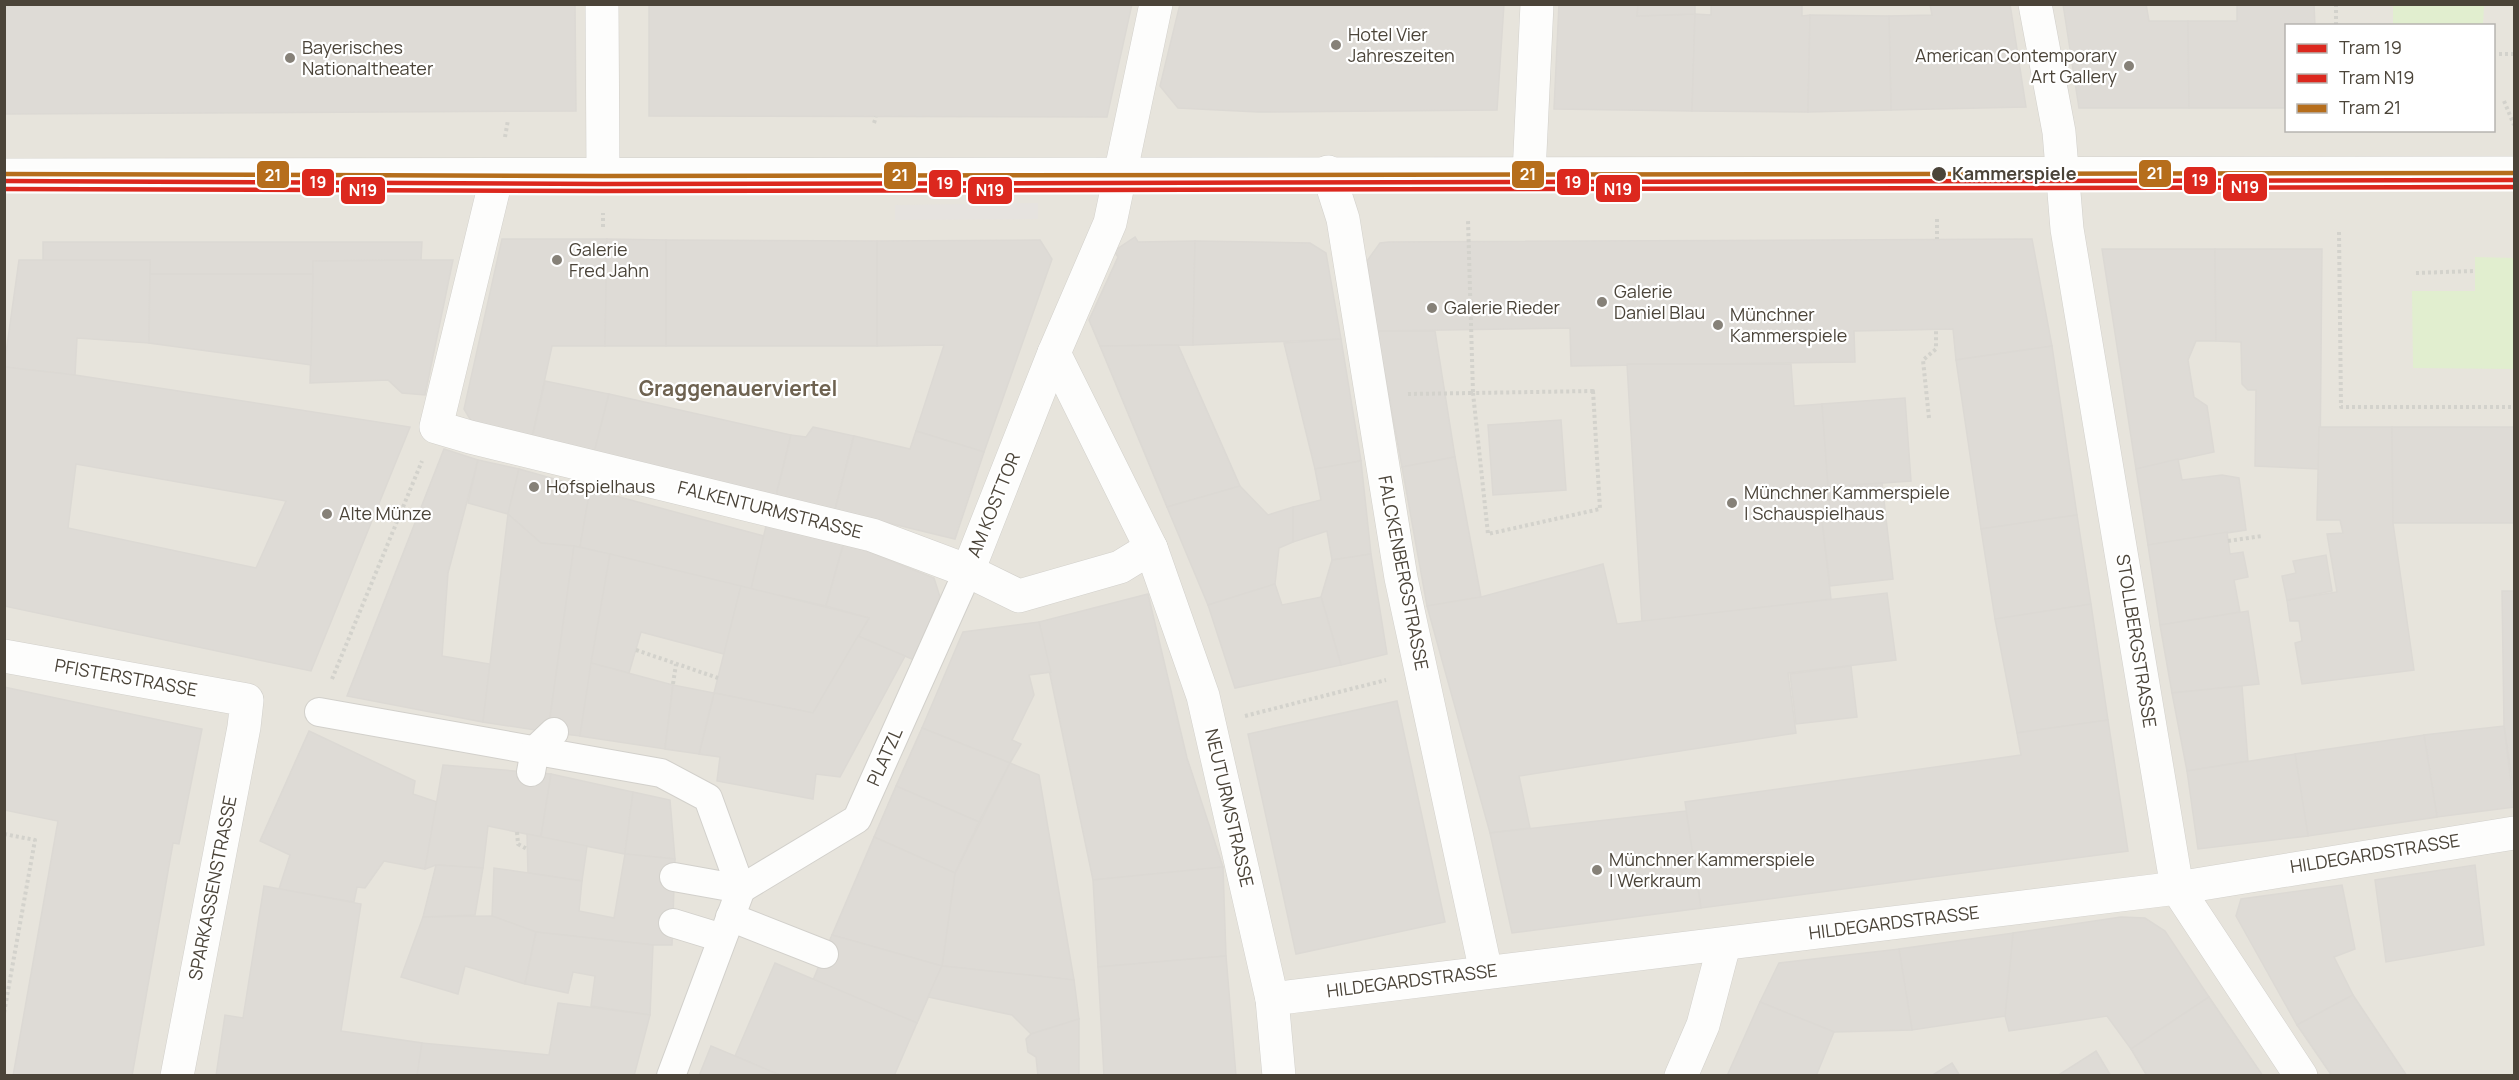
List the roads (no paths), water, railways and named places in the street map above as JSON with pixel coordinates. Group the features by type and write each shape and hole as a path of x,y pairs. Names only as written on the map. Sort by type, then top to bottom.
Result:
{"street":[{"path":"602,4 603,173"},
{"name":"AM KOSTTOR","path":"1151,548 1120,567 1019,596 968,571 1054,353 1110,223 1156,4"},
{"path":"1529,174 1537,4"},
{"name":"STOLLBERGSTRASSE","path":"2036,4 2064,173 2067,229 2177,888 2301,1076"},
{"path":"4,175 1328,172 1529,174 2514,173"},
{"name":"FALCKENBERGSTRASSE","path":"1328,172 1343,219 1401,578 1486,972"},
{"name":"FALKENTURMSTRASSE","path":"497,175 436,427 872,535 968,571"},
{"path":"1054,353 1151,548"},
{"name":"NEUTURMSTRASSE","path":"1151,548 1203,696 1272,999 1279,1076"},
{"name":"PLATZL","path":"741,889 857,819 968,571"},
{"name":"PFISTERSTRASSE","path":"4,656 245,714"},
{"path":"319,712 540,752 663,761 708,798 741,889 671,1076"},
{"name":"SPARKASSENSTRASSE","path":"177,1076 245,714"},
{"name":"HILDEGARDSTRASSE","path":"1272,999 2177,888 2514,832"},
{"path":"674,877 741,889"},
{"path":"673,923 726,928 824,954"},
{"path":"1681,1076 1703,1025 1724,945"}],"tram line":[{"name":"21","path":"4,174 603,176 2514,173"},
{"name":"19","path":"4,181 603,184 2514,180"},
{"name":"N19","path":"4,189 603,191 2514,187"}],"place":[{"name":"Hotel Vier Jahreszeiten","path":"1336,45"},
{"name":"Bayerisches Nationaltheater","path":"290,58"},
{"name":"American Contemporary Art Gallery","path":"2129,66"},
{"name":"Kammerspiele","path":"1939,174"},
{"name":"Galerie Fred Jahn","path":"557,260"},
{"name":"Galerie Daniel Blau","path":"1602,302"},
{"name":"Galerie Rieder","path":"1432,308"},
{"name":"Münchner Kammerspiele","path":"1718,325"},
{"name":"Hofspielhaus","path":"534,487"},
{"name":"Münchner Kammerspiele | Schauspielhaus","path":"1732,503"},
{"name":"Alte Münze","path":"327,514"},
{"name":"Münchner Kammerspiele | Werkraum","path":"1597,870"}],"district":[{"name":"Graggenauerviertel","path":"738,389"}]}
